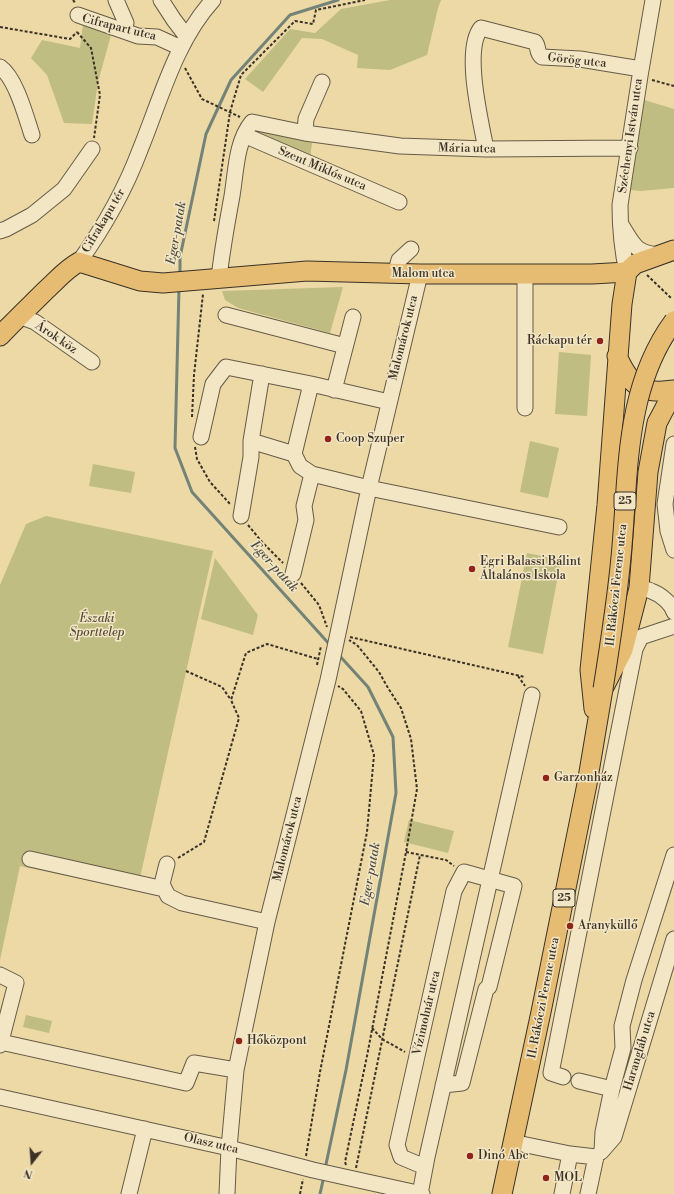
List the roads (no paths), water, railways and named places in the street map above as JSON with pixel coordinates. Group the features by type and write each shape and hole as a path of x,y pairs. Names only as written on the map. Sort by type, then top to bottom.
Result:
{"main road":[{"path":"667,253 631,268 622,304 617,356 625,374 635,385 651,391 674,390"},
{"name":"Cifrakapu tér","path":"79,262 140,281 163,283 205,280"},
{"path":"0,336 70,266 79,262"},
{"name":"Malom utca","path":"205,280 307,271 395,274 592,274 631,268"},
{"path":"592,274 611,288 622,304"},
{"name":"II. Rákóczi Ferenc utca","path":"502,1194 541,1012 587,784 612,632 621,556 628,452 638,399 650,363 674,321"},
{"name":"II. Rákóczi Ferenc utca","path":"596,730 590,670 607,505 617,356"},
{"path":"651,391 657,408 657,423"},
{"name":"II. Rákóczi Ferenc utca","path":"603,689 623,650 639,588 648,472 657,423 666,406 674,397"}],"street":[{"path":"116,0 126,23 124,30"},
{"path":"161,0 182,47"},
{"name":"Széchenyi István utca","path":"631,268 623,255 620,205 630,148 640,73 653,0"},
{"name":"Cifrakapu tér","path":"79,262 95,239 124,188 182,47 208,3"},
{"name":"Cifrapart utca","path":"78,15 138,36 157,37 182,47"},
{"name":"Görög utca","path":"486,149 476,89 474,57 476,34 481,28 535,42 537,44 538,54 542,57 580,59 640,73"},
{"path":"0,67 9,76 32,135"},
{"path":"305,133 306,119 322,82"},
{"name":"Mária utca","path":"244,135 252,122 305,133 400,146 486,149 630,148"},
{"path":"205,280 222,256 244,135"},
{"name":"Szent Miklós utca","path":"244,135 399,202"},
{"path":"0,231 32,215 64,189 92,150"},
{"path":"620,224 639,250 647,254 667,253"},
{"path":"395,274 399,260 410,249"},
{"name":"Malomárok utca","path":"227,1194 229,1148 236,1070 267,922 328,678 335,632 420,274"},
{"path":"525,274 525,408"},
{"path":"226,315 344,346"},
{"name":"Árok köz","path":"19,316 35,322 92,362"},
{"path":"334,390 344,346 353,317"},
{"path":"198,441 213,384 226,367 311,384 389,402"},
{"path":"241,516 251,457 251,441 262,374"},
{"path":"311,384 294,454 300,466 312,474 369,488 559,527"},
{"path":"251,441 294,454"},
{"path":"674,444 665,504 668,531 674,550"},
{"path":"293,574 306,520 304,506 312,474"},
{"path":"639,588 651,590 665,600 674,612"},
{"path":"563,1077 551,1073 582,910 635,649 641,637 674,626"},
{"path":"421,1194 425,1168 443,1085 532,695"},
{"path":"588,1194 623,1048 622,1026 634,980 674,855"},
{"path":"30,859 164,889"},
{"path":"167,864 162,884 168,896 182,903 267,922"},
{"name":"Vízimolnár utca","path":"425,1168 401,1157 398,1145 454,891 464,872 490,879"},
{"path":"443,1085 462,1083 486,990 489,987 514,886 490,879"},
{"name":"Harangláb utca","path":"597,1158 614,1137 674,939"},
{"path":"0,975 16,983 0,1044 186,1083 194,1062 236,1070"},
{"path":"579,1081 612,1089"},
{"name":"Olasz utca","path":"0,1096 229,1148 309,1169 421,1194"},
{"path":"129,1194 145,1129"},
{"path":"512,1142 597,1158"},
{"path":"562,1194 570,1154"}],"waterway":[{"name":"Eger-patak","path":"180,276 180,257 206,134 231,80 290,15 338,0"},
{"name":"Eger-patak","path":"179,288 175,448 192,492 331,646"},
{"name":"Eger-patak","path":"325,1169 346,1070 396,793 393,737 368,687 338,654"},
{"name":"Eger-patak","path":"320,1194 324,1176"}],"place":[{"name":"Ráckapu tér","path":"600,341"},
{"name":"Coop Szuper","path":"328,439"},
{"name":"Egri Balassi Bálint Általános Iskola","path":"472,569"},
{"name":"Garzonház","path":"546,778"},
{"name":"Aranyküllő","path":"570,926"},
{"name":"Hőközpont","path":"239,1041"},
{"name":"Dinó Abc","path":"470,1156"},
{"name":"MOL","path":"546,1178"}],"park label":[{"name":"Északi Sporttelep","path":"97,626"}]}
